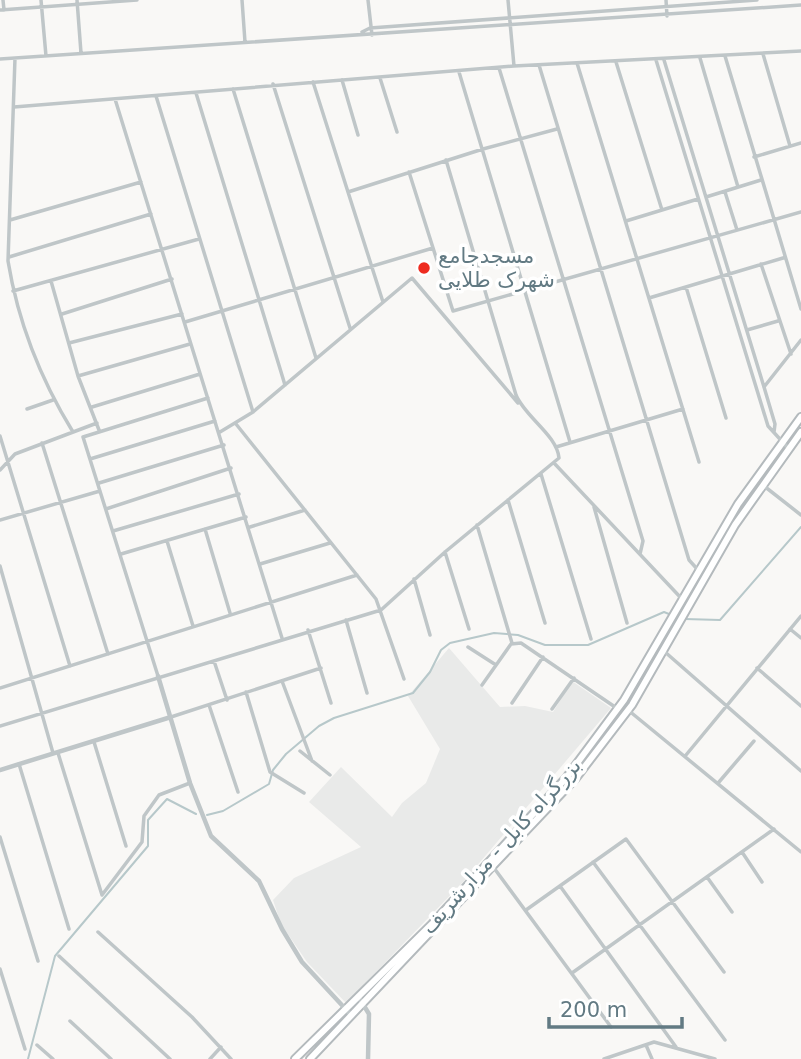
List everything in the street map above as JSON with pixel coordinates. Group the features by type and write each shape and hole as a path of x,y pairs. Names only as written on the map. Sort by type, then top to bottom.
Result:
{"highway":[{"path":"681,613 684,600 699,571 738,504 801,417"},
{"path":"681,613 746,509 801,432"},
{"path":"738,504 746,509"},
{"name":"بزرگراه کابل - مزارشریف","path":"470,889 494,868 543,809 618,709 669,626 681,613"},
{"name":"بزرگراه کابل - مزارشریف","path":"310,1059 365,1004 543,809 576,778 630,707 676,631 681,613"},
{"path":"654,652 663,654"},
{"path":"624,699 630,707"},
{"name":"بزرگراه کابل - مزارشریف","path":"295,1059 434,926"}],"street":[{"path":"3,0 2,10 77,2 137,0"},
{"path":"41,0 46,56"},
{"path":"242,0 245,43"},
{"path":"368,0 372,35"},
{"path":"508,0 514,66"},
{"path":"666,0 667,16"},
{"path":"360,33 370,28 757,0"},
{"path":"77,2 80,53"},
{"path":"0,59 801,5"},
{"path":"14,107 514,66 801,51"},
{"path":"763,54 790,146"},
{"path":"725,56 783,258 801,309"},
{"path":"15,58 8,257 13,291 53,400 73,432"},
{"path":"700,58 738,187"},
{"path":"656,60 768,426 789,449"},
{"path":"664,60 775,424 774,432"},
{"path":"616,62 662,210"},
{"path":"577,63 699,462"},
{"path":"539,65 689,560 699,571"},
{"path":"499,68 643,541 640,554"},
{"path":"459,72 527,290 570,442"},
{"path":"380,77 397,132"},
{"path":"342,80 358,135"},
{"path":"313,82 383,302"},
{"path":"273,84 350,328"},
{"path":"233,89 297,288 316,358"},
{"path":"196,93 285,385"},
{"path":"156,96 253,412"},
{"path":"115,99 250,527 282,638"},
{"path":"348,192 519,138 558,129"},
{"path":"754,157 801,143"},
{"path":"446,160 521,406"},
{"path":"409,172 453,311 801,212"},
{"path":"626,221 761,180"},
{"path":"10,220 141,182"},
{"path":"725,191 737,230"},
{"path":"8,257 151,214"},
{"path":"13,291 199,239"},
{"path":"185,322 432,248"},
{"path":"649,298 783,258"},
{"path":"761,264 791,354"},
{"path":"0,726 308,630 381,610 445,552 554,463 560,455 412,278 253,412 220,432"},
{"path":"62,314 172,279"},
{"path":"51,281 78,376 99,430"},
{"path":"685,287 726,418"},
{"path":"69,343 183,314"},
{"path":"747,330 779,320"},
{"path":"764,387 801,340"},
{"path":"78,376 191,344"},
{"path":"91,407 200,374"},
{"path":"759,396 766,394"},
{"path":"208,398 83,437 190,783 211,836 259,881 282,929 302,961 352,1017"},
{"path":"27,409 53,400"},
{"path":"556,447 646,418 683,410"},
{"path":"90,459 216,420"},
{"path":"0,470 15,454 97,424"},
{"path":"236,424 357,575 381,610 404,679"},
{"path":"0,436 70,666"},
{"path":"43,443 108,654"},
{"path":"99,483 224,445"},
{"path":"554,463 684,600"},
{"path":"106,509 231,468"},
{"path":"541,474 591,639"},
{"path":"762,485 801,515"},
{"path":"0,520 100,491"},
{"path":"113,531 239,494"},
{"path":"508,499 545,623"},
{"path":"593,506 627,623"},
{"path":"250,527 305,509"},
{"path":"121,554 246,517"},
{"path":"477,525 512,641 482,685"},
{"path":"205,529 230,613"},
{"path":"167,540 193,626"},
{"path":"260,564 330,543"},
{"path":"445,552 469,629"},
{"path":"0,566 41,712 102,895 142,842 144,816 159,795 190,783"},
{"path":"0,688 357,575"},
{"path":"414,579 430,635"},
{"path":"686,755 801,616"},
{"path":"346,620 367,693"},
{"path":"790,629 801,638"},
{"path":"308,630 331,703"},
{"path":"512,641 524,644 618,709"},
{"path":"468,647 496,665"},
{"path":"663,654 801,771"},
{"path":"512,703 543,657"},
{"path":"214,661 227,700"},
{"path":"0,770 321,668"},
{"path":"757,668 801,706"},
{"path":"552,709 574,678"},
{"path":"282,681 300,735 306,741 313,761"},
{"path":"246,692 271,773 304,793"},
{"path":"209,705 238,792"},
{"path":"630,707 801,852"},
{"path":"719,782 754,741"},
{"path":"94,742 126,846"},
{"path":"300,751 330,775"},
{"path":"19,764 69,929"},
{"path":"572,973 774,829"},
{"path":"0,837 38,961"},
{"path":"526,910 628,839 724,972"},
{"path":"741,852 762,882"},
{"path":"593,862 725,1040"},
{"path":"494,868 611,1027"},
{"path":"707,877 732,912"},
{"path":"560,886 676,1047"},
{"path":"98,932 231,1059"},
{"path":"59,956 170,1059"},
{"path":"0,969 25,1049"},
{"path":"358,996 369,1014 368,1059"},
{"path":"70,1021 111,1059"},
{"path":"604,1059 654,1042 715,1059"},
{"path":"37,1045 52,1059"},
{"path":"646,1045 652,1059"},
{"path":"210,1059 221,1047"}],"shaded area":[{"path":"449,648 500,707 525,706 553,712 572,681 611,708 464,881 346,1003 307,962 281,924 273,900 294,878 361,847 309,802 341,767 392,817 402,803 426,783 440,749 408,696"}],"waterway":[{"path":"685,619 720,620 801,527"},
{"path":"207,815 223,811 269,784 273,770 286,754 319,726 334,718 413,693 430,672 441,650 450,643 494,633 518,635 545,645 588,645 664,612 669,614"},
{"path":"28,1059 55,956 148,846 148,820 167,799 196,814"}],"place":[{"name":"مسجدجامع شهرک طلایی","path":"424,268"}]}
